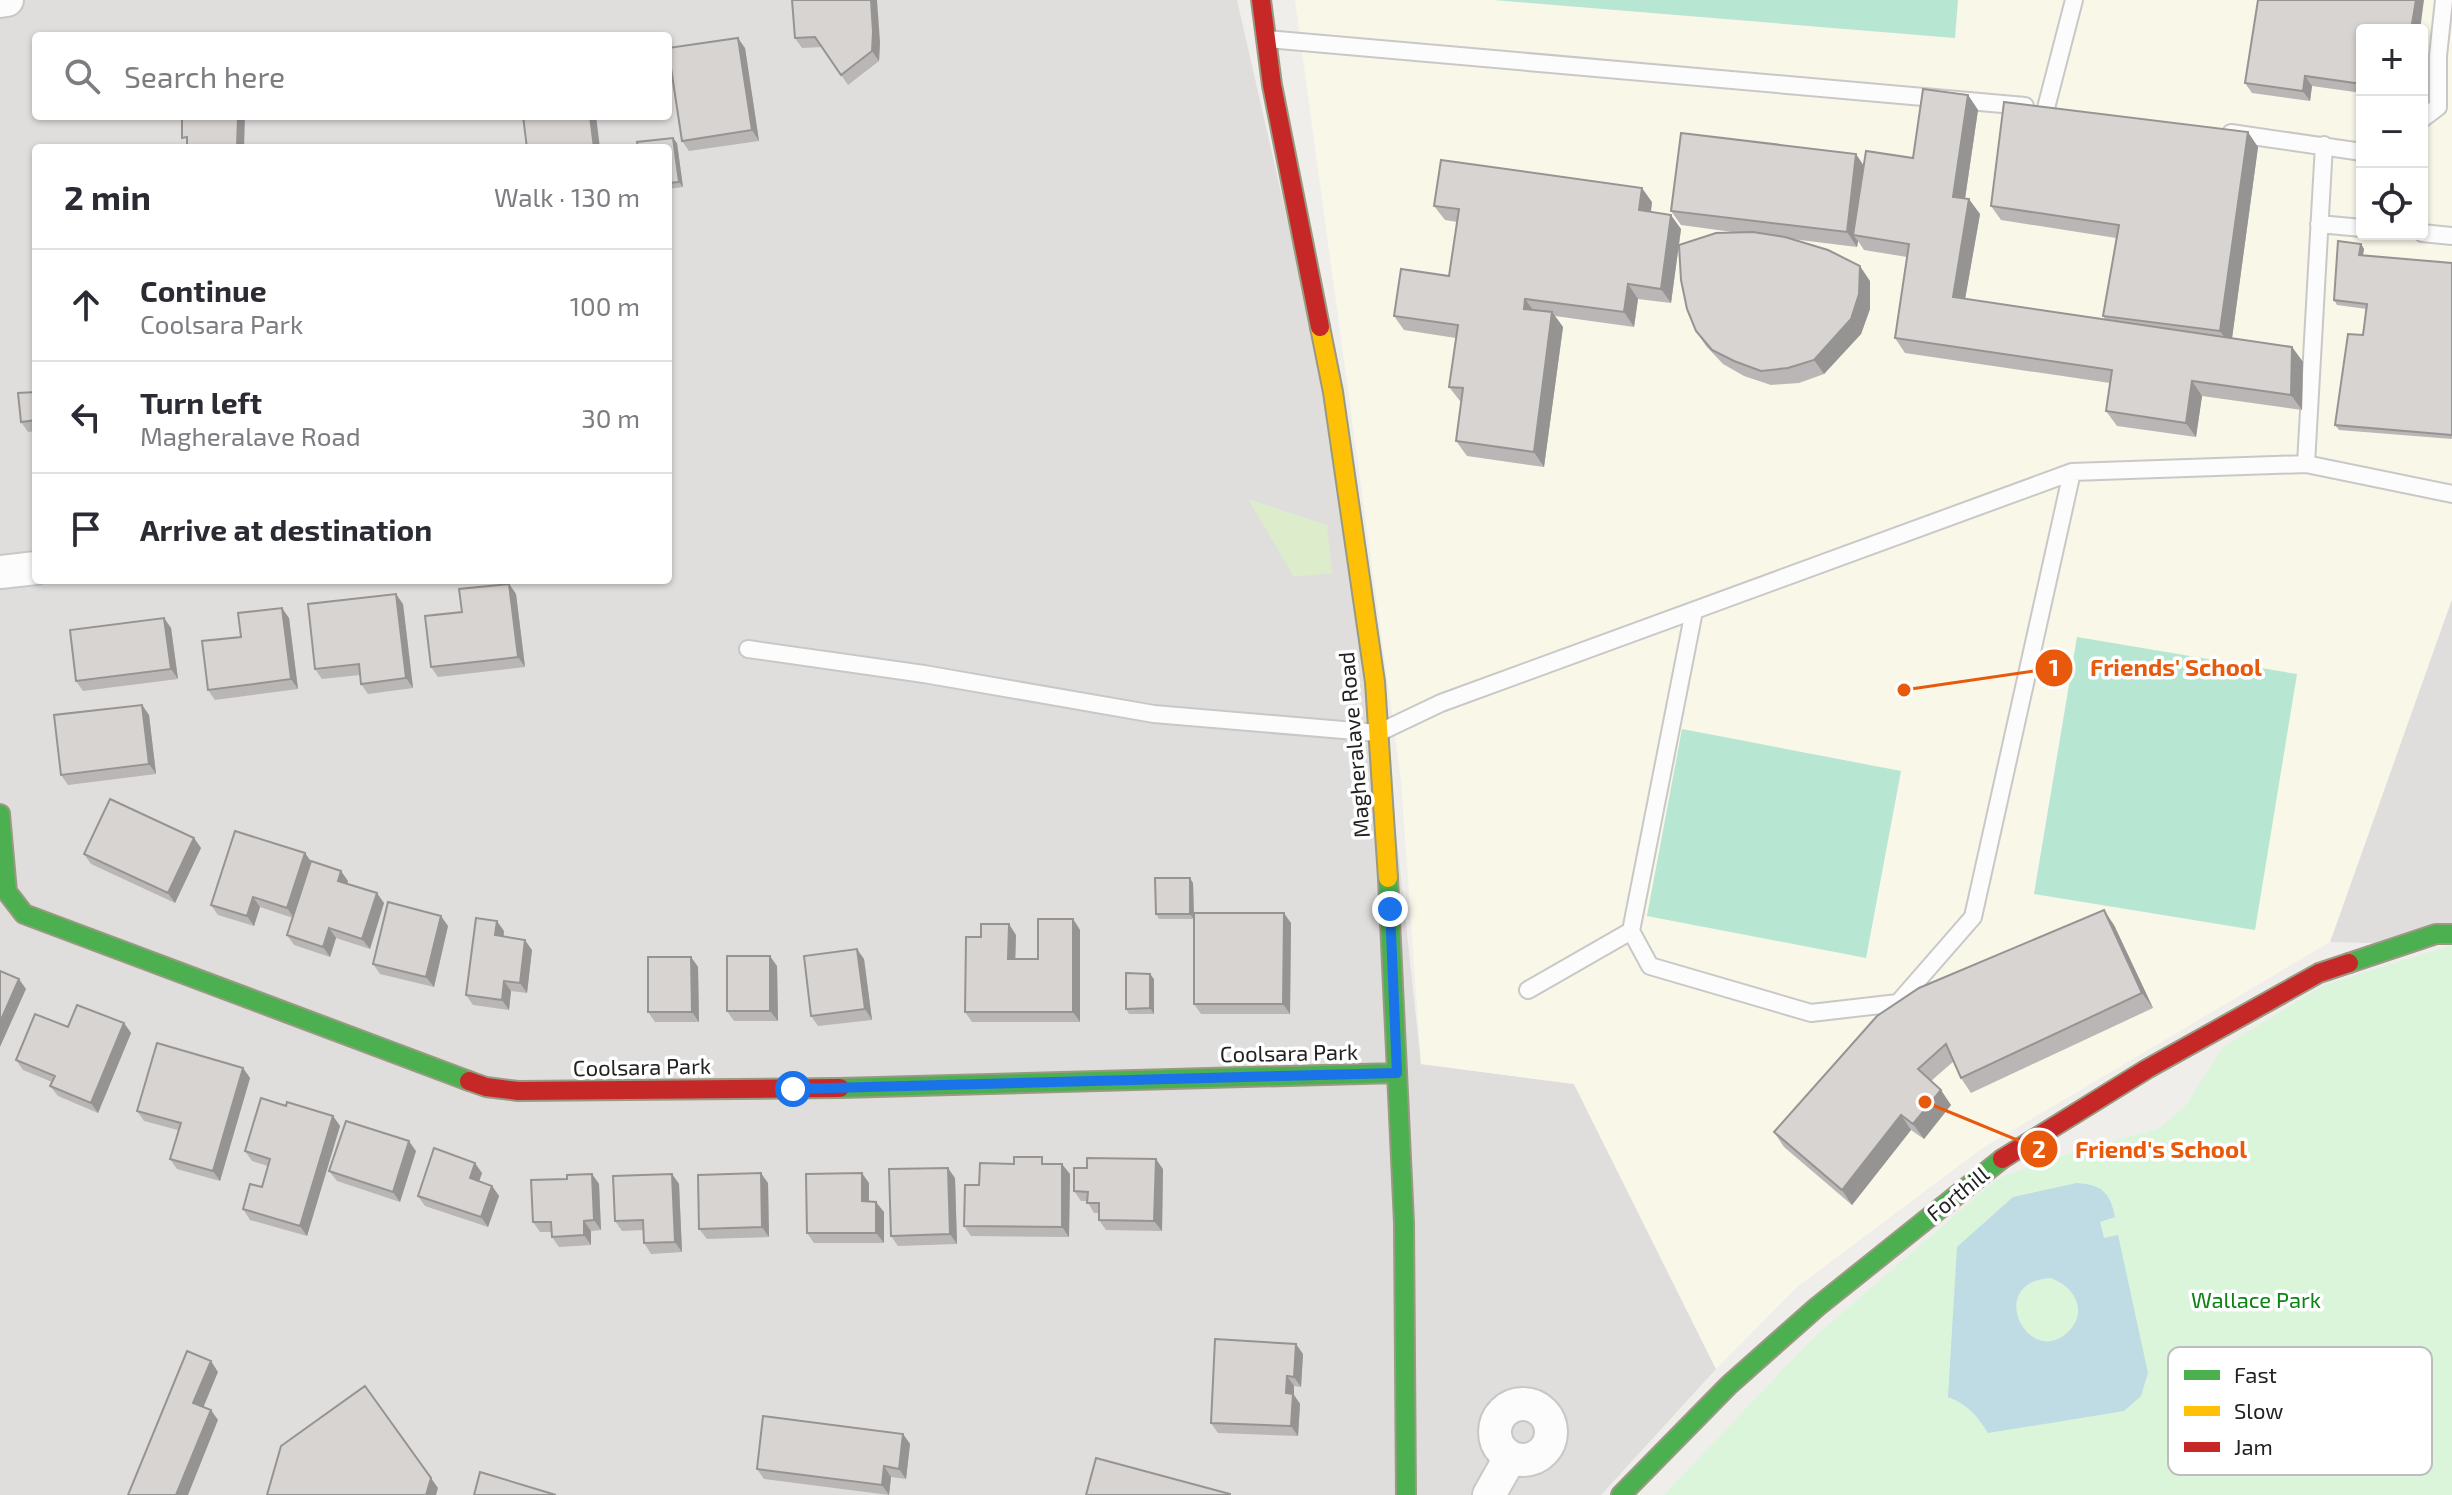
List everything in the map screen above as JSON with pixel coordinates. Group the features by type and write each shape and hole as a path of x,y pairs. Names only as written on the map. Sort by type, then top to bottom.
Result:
{"street":[{"path":"0,1 7,0"},
{"name":"Magheralave Road","path":"1261,0 1272,85 1333,392 1375,682 1390,909 1404,1223 1406,1495"},
{"path":"0,572 32,568"},
{"name":"Coolsara Park","path":"0,814 7,892 24,914 486,1087 518,1091 793,1089 1397,1073"},
{"name":"Forthill","path":"1621,1495 1740,1375 1817,1307 1994,1164 2147,1069 2319,973 2447,930"},
{"path":"1489,1495 1510,1458"}],"lane":[{"path":"1266,39 2053,109 2074,0"},
{"path":"2428,114 2438,107 2438,56 2444,0"},
{"path":"2215,131 2356,151"},
{"path":"2306,464 2324,145"},
{"path":"2319,224 2356,227"},
{"path":"2428,234 2452,236"},
{"path":"748,649 924,674 1154,714 1378,733 1441,703 2072,472 2306,464 2452,494"},
{"path":"1694,611 1631,931 1650,966 1811,1013 1898,1003 1973,917 2072,472"},
{"path":"1528,990 1631,931"}],"shaded area":[{"path":"0,0 1237,0 1339,446 1392,794 1421,1064 1574,1084 1716,1369 1601,1495 0,1495"},
{"path":"1295,0 2452,0 2452,599 2330,942 1981,1149 1797,1287 1716,1369 1574,1084 1421,1064 1401,781"},
{"path":"2452,599 2452,945 2330,942"}],"green space":[{"path":"1494,0 1958,0 1955,38"},
{"path":"1248,499 1327,525 1332,573 1294,577"},
{"path":"2077,637 2297,674 2255,930 2034,894"},
{"path":"1682,729 1901,771 1866,958 1647,916"},
{"name":"Wallace Park","path":"2452,945 2452,1495 1664,1495 1811,1340 1997,1179 2041,1162 2160,1128 2186,1105 2223,1047 2322,986"}],"water":[{"path":"2077,1183 2099,1188 2110,1201 2115,1217 2100,1222 2104,1238 2118,1235 2148,1373 2141,1396 2124,1411 1988,1433 1971,1411 1948,1397 1957,1247 2013,1197","holes":["2050,1278 2058,1281 2076,1299 2078,1315 2069,1331 2054,1340 2040,1340 2028,1333 2020,1321 2016,1308 2019,1294 2030,1283"]}],"building":[{"path":"792,0 871,0 872,51 841,75 815,37 795,38"},
{"path":"2258,0 2416,0 2412,24 2356,24 2356,83 2305,76 2303,91 2245,83"},
{"path":"738,38 752,130 682,141 672,75 672,47"},
{"path":"1923,89 1968,95 1953,197 1969,199 1953,297 2292,347 2291,395 2192,381 2186,423 2106,411 2112,370 1895,338 1909,244 1853,235 1866,151 1913,158"},
{"path":"2004,102 2248,132 2220,331 2103,316 2119,225 1991,206"},
{"path":"182,120 238,120 237,144 187,144 187,137 182,138"},
{"path":"524,120 590,120 594,144 526,144"},
{"path":"1681,133 1856,154 1847,232 1671,211"},
{"path":"673,138 679,182 672,183 672,144 637,142"},
{"path":"1441,160 1642,188 1639,210 1671,215 1661,289 1628,284 1624,312 1525,299 1524,309 1552,312 1534,452 1456,441 1463,388 1449,387 1458,325 1394,316 1401,269 1449,276 1459,209 1434,206"},
{"path":"1753,232 1785,237 1828,250 1860,266 1859,294 1851,319 1814,360 1788,368 1761,371 1712,350 1696,331 1687,309 1681,280 1679,245 1716,233"},
{"path":"2338,241 2361,244 2359,255 2452,263 2452,435 2335,425 2348,334 2363,335 2367,304 2334,300"},
{"path":"32,392 32,421 21,422 18,393"},
{"path":"509,584 518,657 431,667 425,616 462,612 459,589"},
{"path":"396,594 406,678 361,684 359,664 315,669 308,604"},
{"path":"282,608 291,679 208,690 202,641 241,637 238,613"},
{"path":"164,618 171,669 76,681 70,630"},
{"path":"142,705 149,764 61,775 54,715"},
{"path":"110,799 194,838 168,893 84,854"},
{"path":"235,831 305,853 287,908 253,897 247,916 211,905"},
{"path":"311,861 341,871 338,881 377,893 362,939 329,928 323,947 287,935"},
{"path":"1155,878 1190,878 1190,914 1156,914"},
{"path":"388,902 441,916 426,977 373,964"},
{"path":"2104,910 2142,993 1961,1078 1946,1044 1918,1069 1941,1090 1913,1124 1901,1115 1842,1190 1774,1132 1877,1016 1919,988"},
{"path":"1194,913 1284,913 1283,1004 1194,1004"},
{"path":"476,918 497,921 495,935 525,940 520,983 504,981 502,1000 466,995"},
{"path":"1038,919 1073,919 1073,1012 965,1012 966,937 981,937 981,924 1009,924 1008,959 1038,959"},
{"path":"857,949 865,1009 811,1016 804,956"},
{"path":"727,956 770,956 770,1011 727,1011"},
{"path":"648,957 691,957 692,1012 648,1012"},
{"path":"0,971 19,979 0,1022"},
{"path":"1126,973 1150,974 1150,1008 1126,1009"},
{"path":"77,1005 124,1023 91,1103 50,1086 55,1076 16,1060 35,1014 68,1027"},
{"path":"157,1043 243,1068 213,1171 170,1159 181,1123 137,1111"},
{"path":"261,1098 286,1106 287,1102 333,1116 300,1226 243,1209 250,1184 262,1187 270,1159 245,1151"},
{"path":"346,1121 409,1141 393,1192 329,1171"},
{"path":"434,1148 475,1163 470,1178 492,1186 481,1217 418,1196"},
{"path":"1014,1157 1042,1157 1042,1164 1062,1164 1062,1227 964,1226 965,1185 979,1185 980,1163 1014,1164"},
{"path":"1087,1158 1156,1159 1154,1221 1099,1220 1099,1203 1087,1203 1088,1192 1074,1191 1074,1168 1087,1168"},
{"path":"948,1168 950,1234 891,1236 889,1169"},
{"path":"761,1173 762,1227 699,1229 698,1175"},
{"path":"862,1173 862,1201 876,1202 876,1233 807,1233 806,1174"},
{"path":"592,1174 594,1220 584,1221 584,1235 552,1237 551,1222 533,1222 531,1180 567,1179 567,1175"},
{"path":"672,1174 675,1242 644,1243 643,1220 615,1221 613,1176"},
{"path":"1215,1339 1296,1344 1294,1377 1287,1376 1286,1393 1293,1394 1291,1426 1211,1423"},
{"path":"187,1351 211,1361 193,1403 211,1410 176,1495 128,1495"},
{"path":"365,1386 431,1478 426,1495 267,1495 281,1446"},
{"path":"763,1416 903,1434 899,1469 884,1466 882,1485 757,1469"},
{"path":"1096,1458 1230,1494 1230,1495 1086,1495"},
{"path":"480,1472 556,1495 474,1495"}],"traffic: fast":[{"path":"0,814 7,892 24,914 469,1081"},
{"path":"1388,878 1404,1223 1406,1495"},
{"path":"2349,963 2436,934 2452,934"},
{"path":"840,1088 1397,1073"},
{"path":"1621,1495 1729,1385 1817,1307 2002,1159"}],"traffic: slow":[{"path":"1320,327 1333,392 1375,682 1388,878"}],"traffic: jam":[{"path":"1261,0 1272,85 1320,327"},
{"path":"2002,1159 2147,1069 2319,973 2349,963"},
{"path":"469,1081 486,1087 518,1091 840,1088"}],"place":[{"name":"Friends' School","path":"1904,690"},
{"name":"Friend's School","path":"1925,1102"}],"route":[{"path":"793,1089 1397,1073 1390,909"}]}
